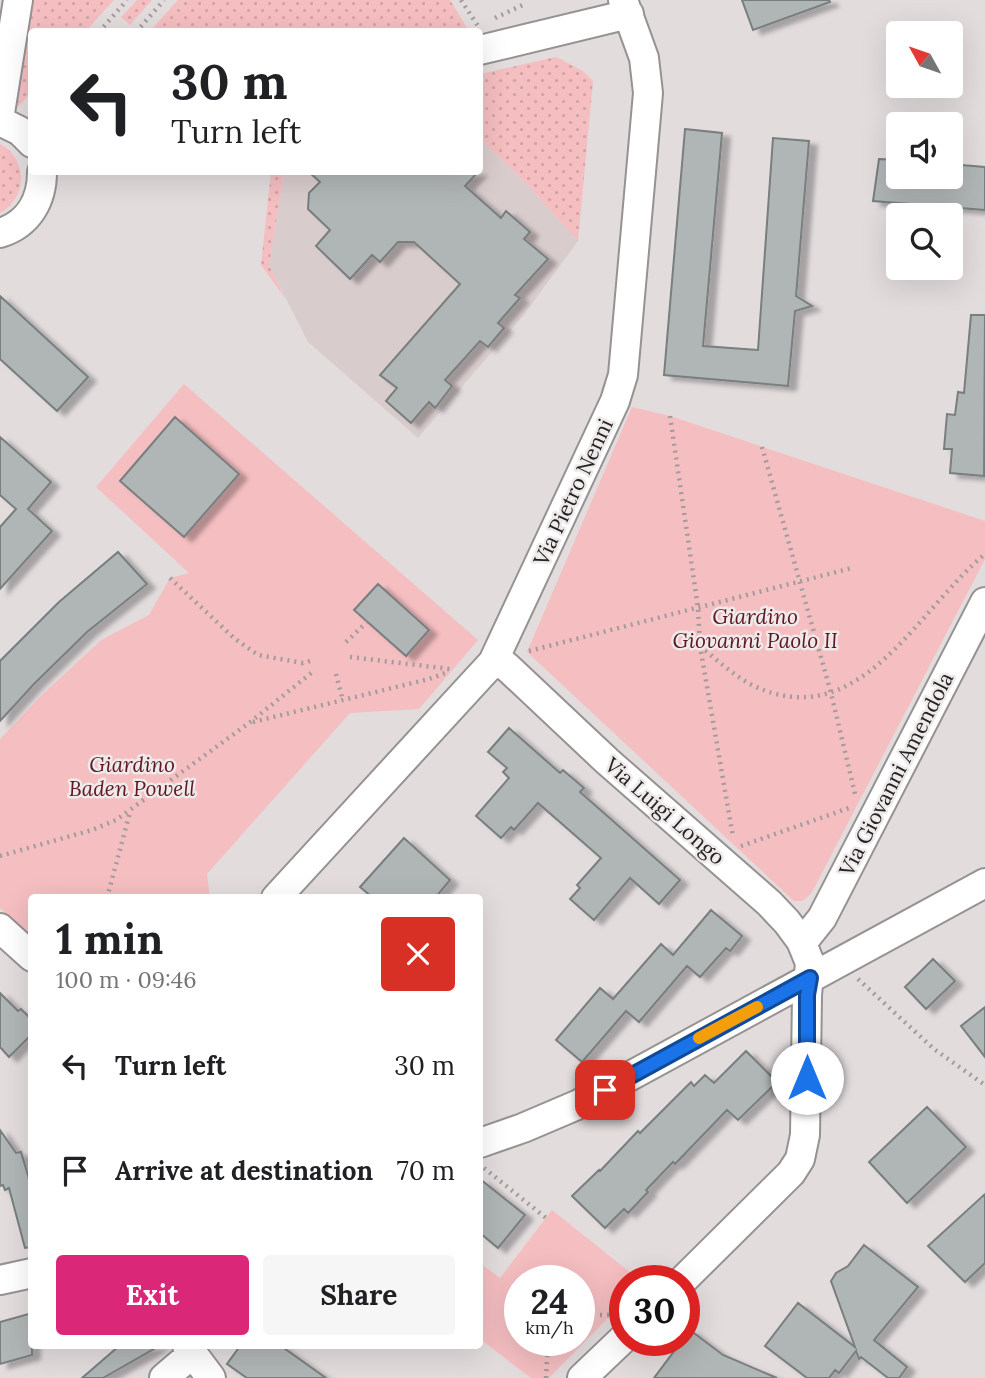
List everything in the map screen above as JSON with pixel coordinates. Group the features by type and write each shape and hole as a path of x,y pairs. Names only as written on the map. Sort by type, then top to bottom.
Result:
{"street":[{"path":"0,113 18,0"},
{"path":"483,49 626,7"},
{"name":"Via Pietro Nenni","path":"279,894 463,676 493,662 615,401 623,375 648,93 644,58 626,7"},
{"path":"0,121 20,131 28,139"},
{"path":"0,233 22,222 34,208 40,193 42,175"},
{"name":"Via Giovanni Amendola","path":"802,943 822,918 985,602"},
{"name":"Via Luigi Longo","path":"493,662 506,666 607,761 769,903 788,922 802,943 810,963 805,1135 800,1158 791,1173 698,1265"},
{"path":"483,1142 577,1105 985,883"},
{"path":"0,928 28,953"},
{"path":"0,1280 28,1274"},
{"path":"582,1378 609,1344"},
{"path":"164,1378 190,1350 211,1378"}],"path":[{"path":"103,28 128,0"},
{"path":"140,28 164,0"},
{"path":"461,0 478,26 525,4"},
{"path":"670,416 698,608 700,646 735,848 858,805 831,693 762,447"},
{"path":"700,646 739,677 773,693 807,697 831,693 853,684 874,670 985,554"},
{"path":"527,652 852,568"},
{"path":"170,578 234,638 258,655 303,663 310,661"},
{"path":"346,642 367,622"},
{"path":"350,657 463,676"},
{"path":"0,856 92,830 130,811 249,723 315,670"},
{"path":"337,674 343,701"},
{"path":"249,723 429,679 463,676"},
{"path":"108,894 130,811"},
{"path":"839,962 934,1049 985,1085"},
{"path":"483,1167 546,1217"},
{"path":"545,1378 547,1356"}],"shaded area":[{"path":"483,142 519,176 578,241 523,316 418,438 308,342 269,265 284,175 483,175"}],"green space":[{"path":"32,0 114,0 89,28 28,28"},
{"path":"137,0 152,0 130,25 121,17"},
{"path":"178,0 450,0 467,28 153,28"},
{"path":"28,29 28,95 17,108"},
{"path":"556,57 583,71 593,81 578,241 519,176 483,142 483,73"},
{"path":"0,144 16,159 21,178 16,198 0,213"},
{"path":"271,175 284,175 269,265 285,298 261,265"},
{"name":"Giardino Baden Powell","path":"184,384 478,640 419,709 350,713 207,874 210,894 28,894 28,933 0,908 0,739 101,640 149,615 170,578 189,573 96,487"},
{"name":"Giardino Giovanni Paolo II","path":"632,407 670,416 985,521 985,559 811,894 802,901 794,901 527,652"},
{"path":"552,1210 621,1265 609,1265 609,1317 595,1331 595,1265 510,1265"},
{"path":"483,1265 500,1278 504,1273 504,1356 571,1356 549,1378 531,1378 483,1341"}],"building":[{"path":"742,0 829,0 830,2 753,30"},
{"path":"685,129 722,133 703,346 758,350 773,138 809,141 796,296 812,306 795,311 788,386 664,375"},
{"path":"879,159 886,159 886,189 963,189 963,165 985,167 985,210 963,208 963,203 873,201"},
{"path":"312,175 475,175 465,186 501,218 506,211 530,232 524,239 548,259 515,295 520,298 498,323 504,328 488,347 480,341 445,380 452,386 435,408 429,402 411,423 386,401 397,388 380,375 460,284 414,242 398,242 380,262 372,255 350,279 316,246 330,230 308,209 309,193 320,182"},
{"path":"0,296 88,377 57,411 0,359"},
{"path":"971,315 985,315 984,476 950,473 952,449 944,449 947,414 955,415 958,392 964,393"},
{"path":"175,417 239,474 184,537 120,481"},
{"path":"0,437 51,482 28,509 52,531 0,589 0,527 16,509 0,495"},
{"path":"118,552 147,584 87,632 0,721 0,661 59,602"},
{"path":"378,584 429,630 406,656 354,610"},
{"path":"509,728 560,773 563,770 584,788 580,792 680,880 659,904 630,878 594,920 570,899 580,888 577,885 601,858 538,803 514,830 511,827 501,838 476,816 509,778 503,772 507,768 488,752"},
{"path":"404,838 450,880 438,894 368,894 360,887"},
{"path":"711,910 742,936 730,951 726,948 700,977 687,966 639,1022 626,1011 582,1062 556,1040 600,988 613,999 661,944 673,955"},
{"path":"933,959 955,981 926,1009 905,987"},
{"path":"0,993 18,1011 21,1009 28,1016 28,1038 9,1057 0,1047"},
{"path":"985,1007 985,1057 961,1026"},
{"path":"746,1051 777,1082 738,1120 727,1110 646,1190 648,1192 628,1213 624,1209 605,1228 572,1196 691,1082 694,1086 705,1075 714,1083"},
{"path":"927,1107 966,1147 907,1203 869,1162"},
{"path":"0,1130 16,1153 21,1152 28,1176 28,1248 25,1248 9,1188 5,1190 3,1185 0,1186"},
{"path":"483,1181 525,1215 498,1248 483,1236"},
{"path":"985,1194 985,1263 965,1282 928,1246"},
{"path":"864,1245 918,1287 874,1340 907,1367 899,1378 888,1378 861,1357 859,1359 856,1351 839,1373 835,1370 829,1378 807,1378 765,1346 798,1303 855,1347 831,1281 836,1273 848,1266"},
{"path":"28,1314 28,1349 32,1349 32,1355 0,1364 0,1322"},
{"path":"700,1338 723,1355 777,1378 654,1378 670,1356 700,1356"},
{"path":"116,1349 154,1349 103,1378 82,1378"},
{"path":"238,1349 285,1349 326,1378 247,1378 227,1364"}],"slow traffic":[{"path":"699,1038 757,1007"}],"route":[{"path":"605,1090 810,978 807,995 807,1078"}]}
